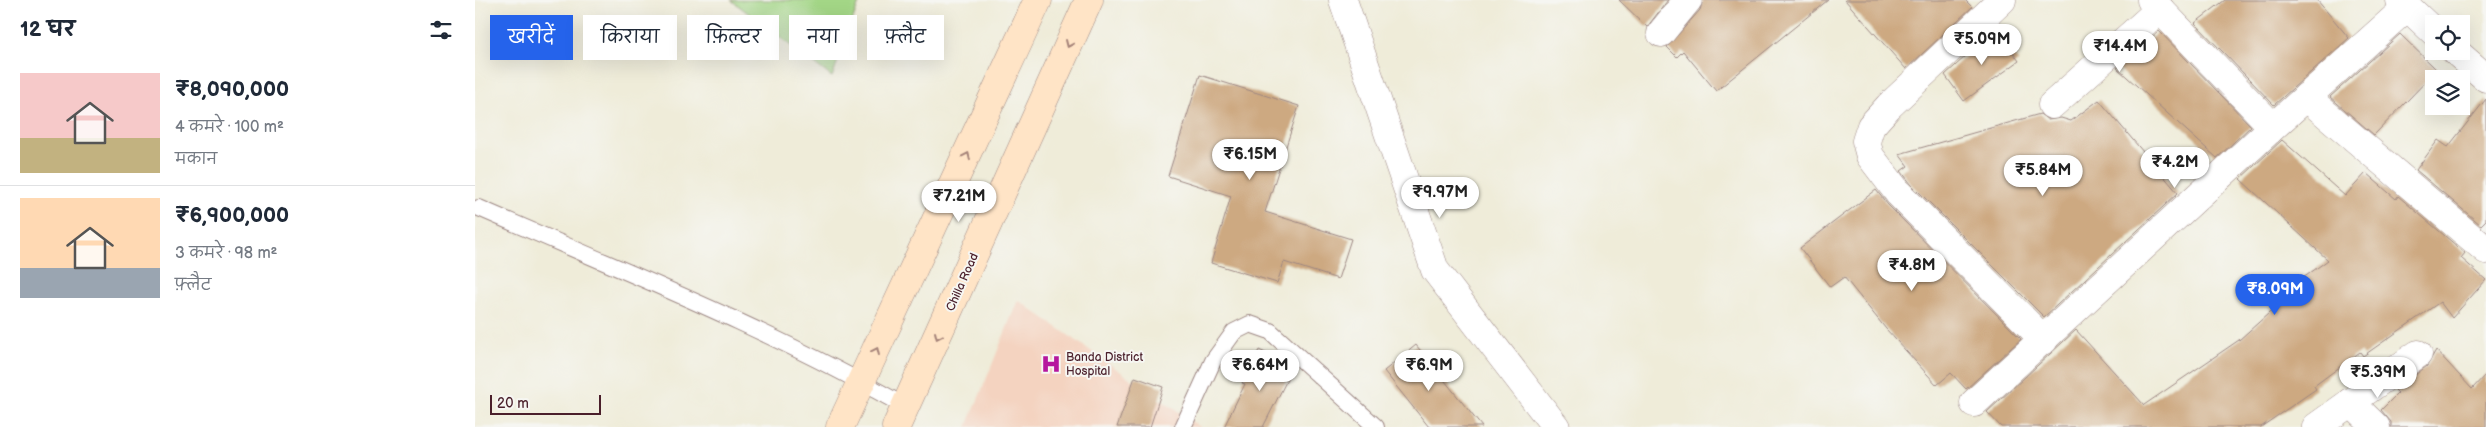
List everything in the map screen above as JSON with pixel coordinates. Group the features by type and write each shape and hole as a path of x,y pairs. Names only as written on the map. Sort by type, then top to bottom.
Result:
{"main road":[{"path":"840,427 1038,0"},
{"name":"Chilla Road","path":"901,417 1089,0"}],"street":[{"path":"1343,0 1435,270 1556,427"},
{"path":"1661,33 1688,0"},
{"path":"2002,0 1889,106 1871,126 1866,141 1870,156 1899,194 2044,340"},
{"path":"1974,403 2306,97 2403,4 2425,24"},
{"path":"2052,104 2155,5 2273,127"},
{"path":"2465,60 2486,78"},
{"path":"2306,97 2486,250"},
{"path":"2316,427 2418,354"},
{"path":"2350,402 2376,427"}],"lane":[{"path":"479,208 691,300 862,381 901,417"},
{"path":"1183,427 1213,361 1234,332 1250,324 1270,331 1376,427"}],"shaded area":[{"name":"Banda District Hospital","path":"1018,300 1200,427 967,427"}],"green space":[{"path":"731,0 860,0 855,15 789,15 789,44 779,37 779,15 751,15"},
{"path":"810,60 838,60 832,77"}],"building":[{"path":"1619,0 1668,0 1647,27"},
{"path":"1703,0 1828,0 1716,91 1683,51 1677,57 1667,47 1700,10"},
{"path":"1845,0 1965,0 1972,7 1906,69"},
{"path":"2225,0 2317,0 2349,38 2274,105 2195,23"},
{"path":"1996,29 2019,61 1964,101 1945,75"},
{"path":"2159,31 2251,126 2217,158 2117,68"},
{"path":"2400,34 2437,70 2425,70 2425,82 2374,135 2330,97"},
{"path":"1200,75 1299,106 1265,212 1351,239 1338,279 1284,262 1277,283 1211,263 1231,196 1168,176"},
{"path":"2486,99 2486,220 2481,225 2416,170 2438,140 2448,147"},
{"path":"2099,100 2178,193 2044,317 1911,184 1901,171 1908,166 1899,154 2040,114 2048,120 2061,118 2071,121"},
{"path":"2282,140 2345,196 2366,173 2396,199 2398,196 2465,253 2461,258 2486,280 2452,318 2440,302 2363,356 2360,352 2314,386 2316,389 2261,427 2001,427 1987,412 2076,330 2144,405 2239,340 2278,305 2274,299 2328,260 2240,179"},
{"path":"1876,190 1888,205 2021,339 1966,389 1951,373 1937,385 1886,329 1844,277 1830,287 1800,248"},
{"path":"1416,345 1482,427 1429,427 1384,371"},
{"path":"1259,350 1294,366 1263,427 1224,427 1245,384 1242,383"},
{"path":"2436,350 2472,389 2486,374 2486,427 2391,427 2391,422 2381,410 2398,393 2395,390 2427,366"},
{"path":"1135,377 1163,387 1150,427 1117,427"}],"place":[{"name":"Banda District Hospital","path":"1051,364"}]}
